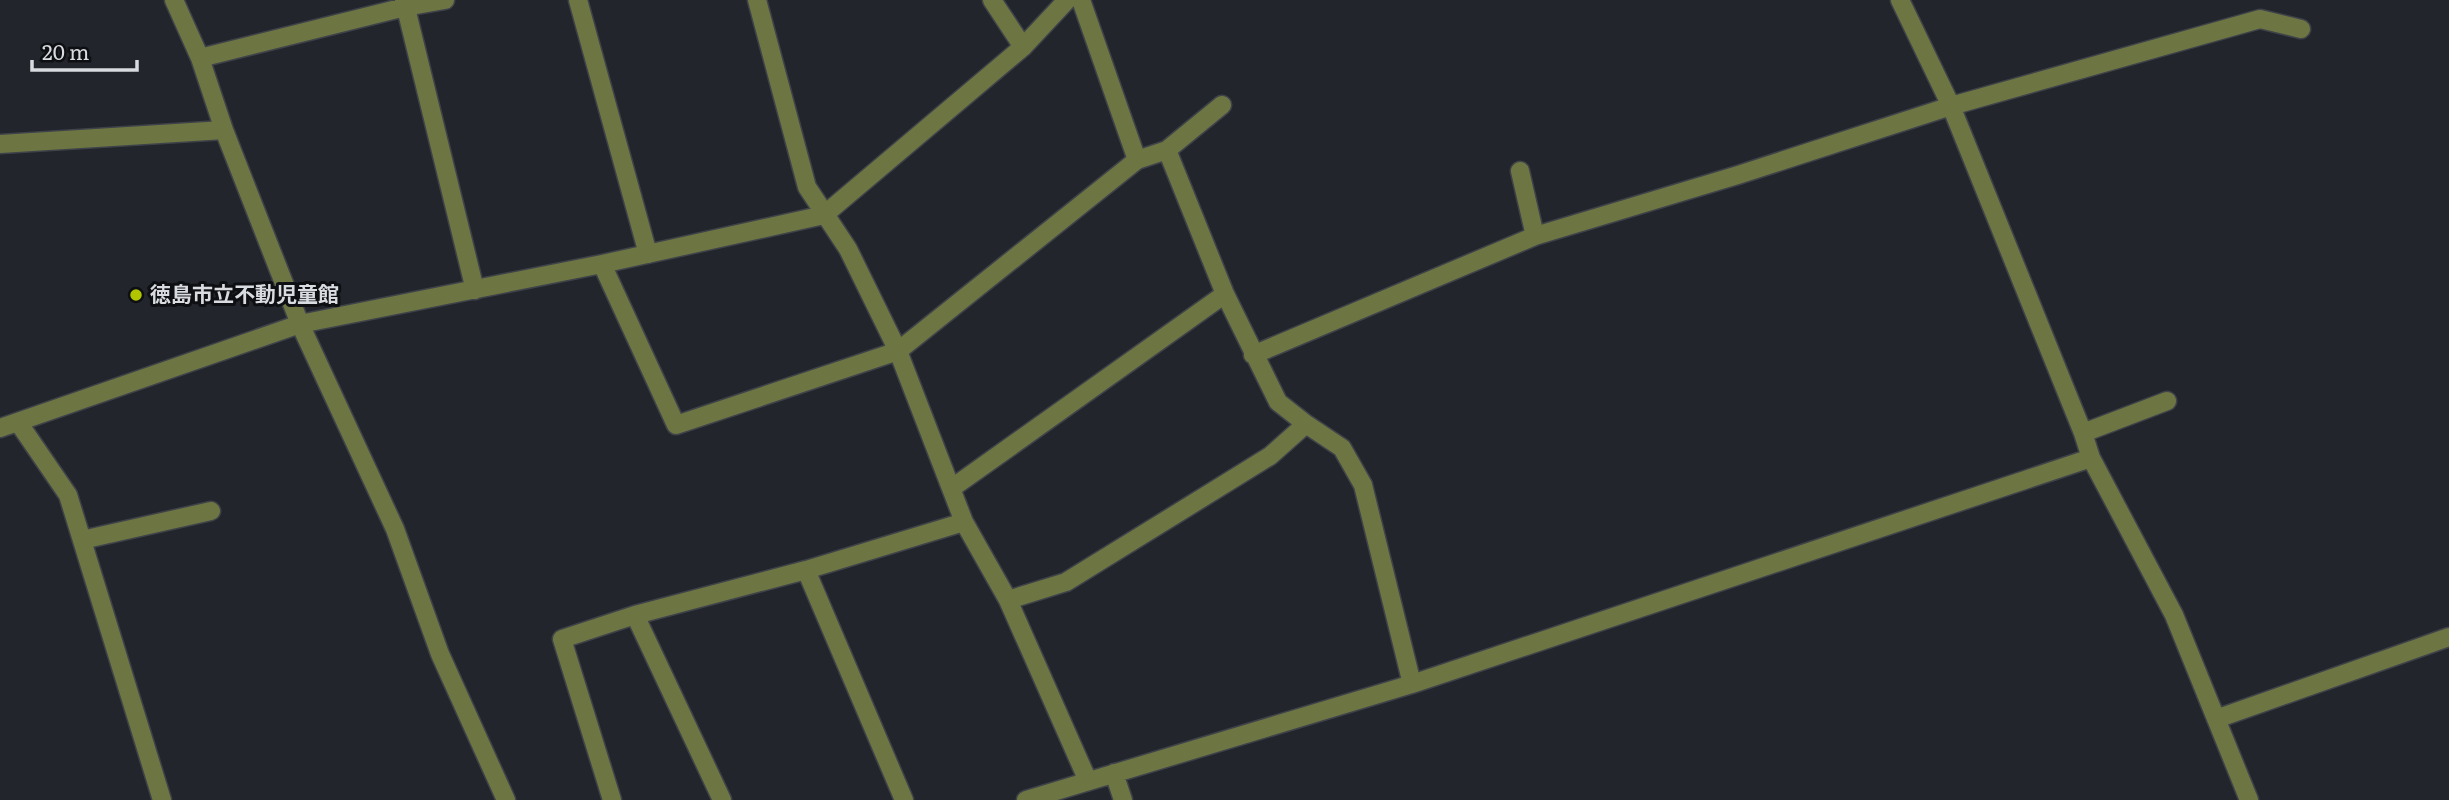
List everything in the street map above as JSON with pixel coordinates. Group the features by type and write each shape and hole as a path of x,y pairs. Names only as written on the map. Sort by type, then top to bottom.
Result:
{"street":[{"path":"174,0 200,58 224,130 300,324 395,529 440,654 506,800"},
{"path":"200,58 404,4 445,0"},
{"path":"578,0 648,254"},
{"path":"757,0 807,187 848,249 898,351 964,522 1008,600 1088,781"},
{"path":"992,0 1023,47"},
{"path":"0,428 300,324 602,264 824,215 1023,47 1067,0"},
{"path":"1081,0 1137,160"},
{"path":"1900,0 1951,106 2091,458 2174,615 2249,800"},
{"path":"404,4 475,290"},
{"path":"1253,355 1535,236 1738,175 1951,106 2260,19 2301,29"},
{"path":"602,264 676,425 898,351 1137,160 1167,150 1222,105"},
{"path":"0,144 224,130"},
{"path":"1167,150 1225,294 1278,402 1342,448 1363,485 1412,684"},
{"path":"1520,171 1535,236"},
{"path":"952,488 1225,294"},
{"path":"2083,433 2167,401"},
{"path":"18,422 68,495 162,800"},
{"path":"1008,600 1066,582 1270,456 1306,424"},
{"path":"1026,800 1412,684 2091,458"},
{"path":"82,540 211,511"},
{"path":"612,800 562,639 635,615 806,570 964,522"},
{"path":"806,570 904,800"},
{"path":"635,615 722,800"},
{"path":"2216,719 2449,637"},
{"path":"1114,773 1122,800"}],"place":[{"name":"徳島市立不動児童館","path":"136,295"}]}
